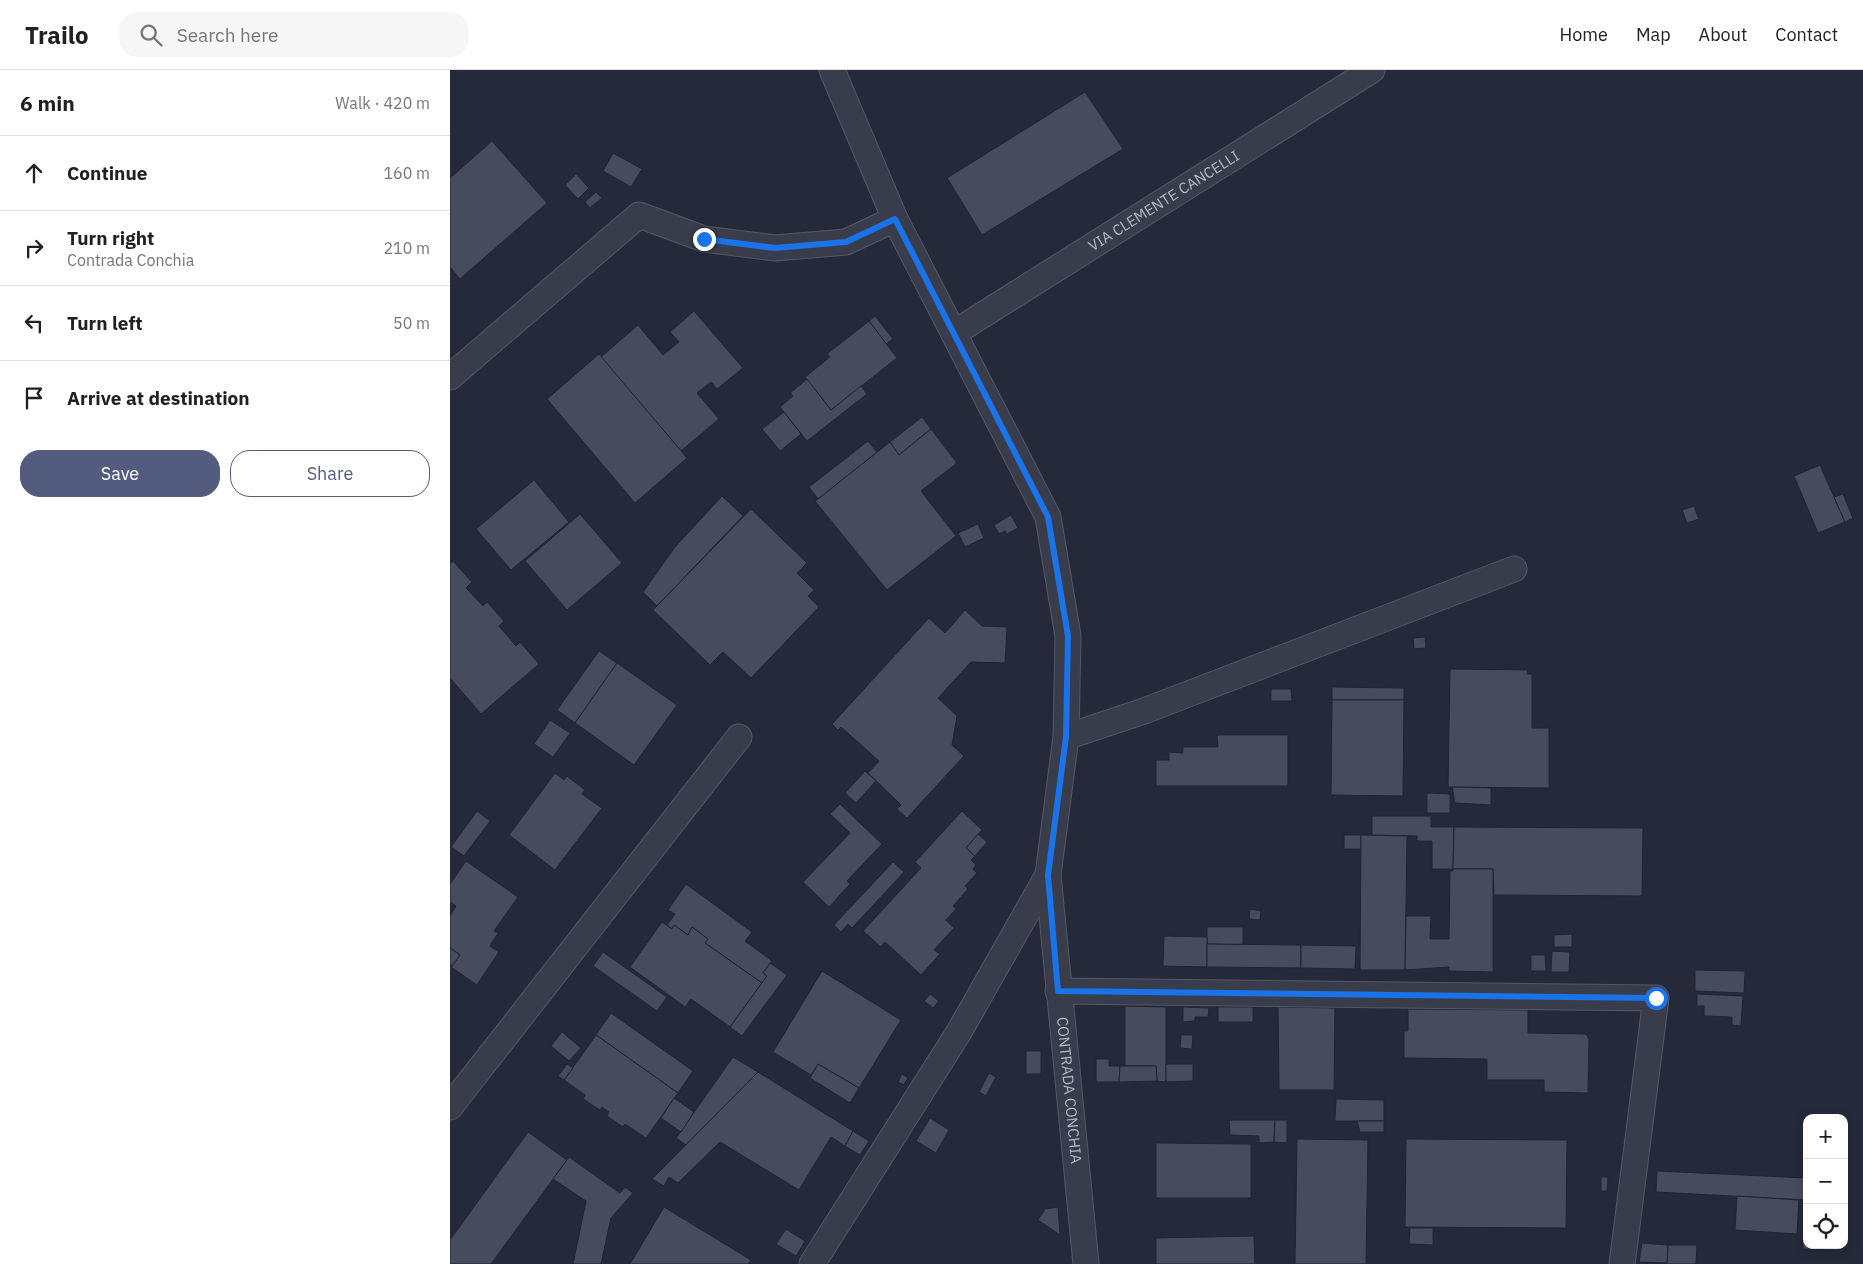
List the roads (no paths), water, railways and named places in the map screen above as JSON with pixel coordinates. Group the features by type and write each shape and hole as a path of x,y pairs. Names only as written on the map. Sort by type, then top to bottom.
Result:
{"street":[{"name":"CONTRADA CONCHIA","path":"832,70 895,219 1048,517 1068,636 1066,737 1048,875 1086,1264"},
{"name":"VIA CLEMENTE CANCELLI","path":"954,333 1372,70"},
{"path":"450,377 639,214 704,239 775,248 846,242 895,219"},
{"path":"1066,737 1144,711 1514,569"},
{"path":"450,1107 739,737"},
{"path":"812,1264 959,1032 1048,875"},
{"path":"1058,991 1656,998 1622,1264"}]}
